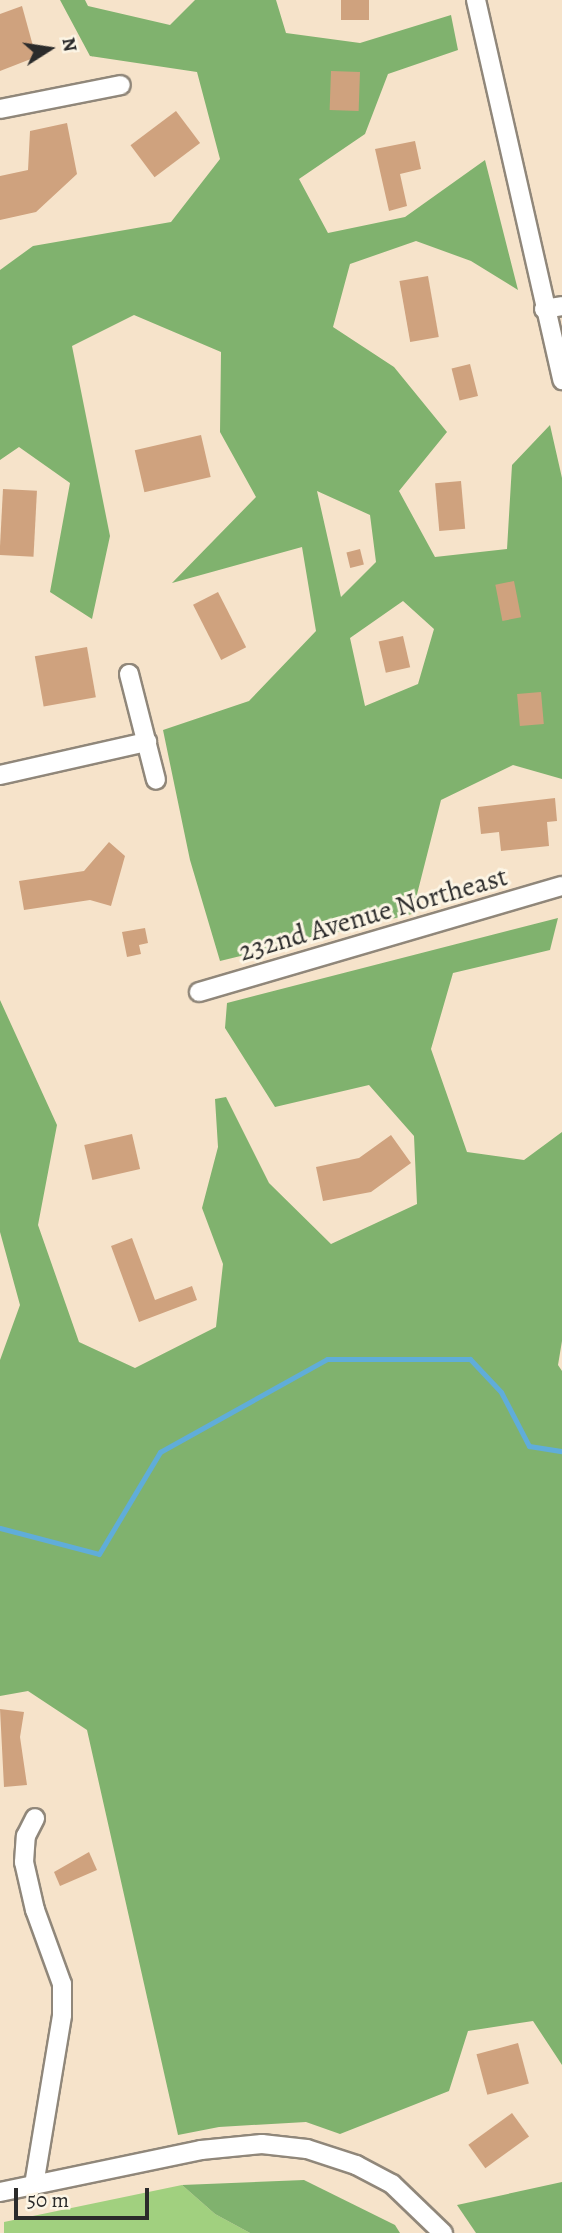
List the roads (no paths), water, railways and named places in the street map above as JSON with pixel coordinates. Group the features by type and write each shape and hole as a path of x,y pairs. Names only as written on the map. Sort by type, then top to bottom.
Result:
{"street":[{"path":"476,0 553,307 562,380"},
{"path":"0,109 121,85"},
{"path":"129,674 156,780"},
{"path":"0,775 147,742"},
{"name":"232nd Avenue Northeast","path":"199,992 562,886"},
{"path":"34,2185 62,2014 62,1984 35,1910 24,1862 26,1836 35,1818"},
{"path":"0,2192 234,2145 307,2149 356,2165 392,2184 443,2233"}],"waterway":[{"path":"0,1528 99,1554 160,1452 327,1359 470,1359 501,1392 529,1446 562,1451"}]}
